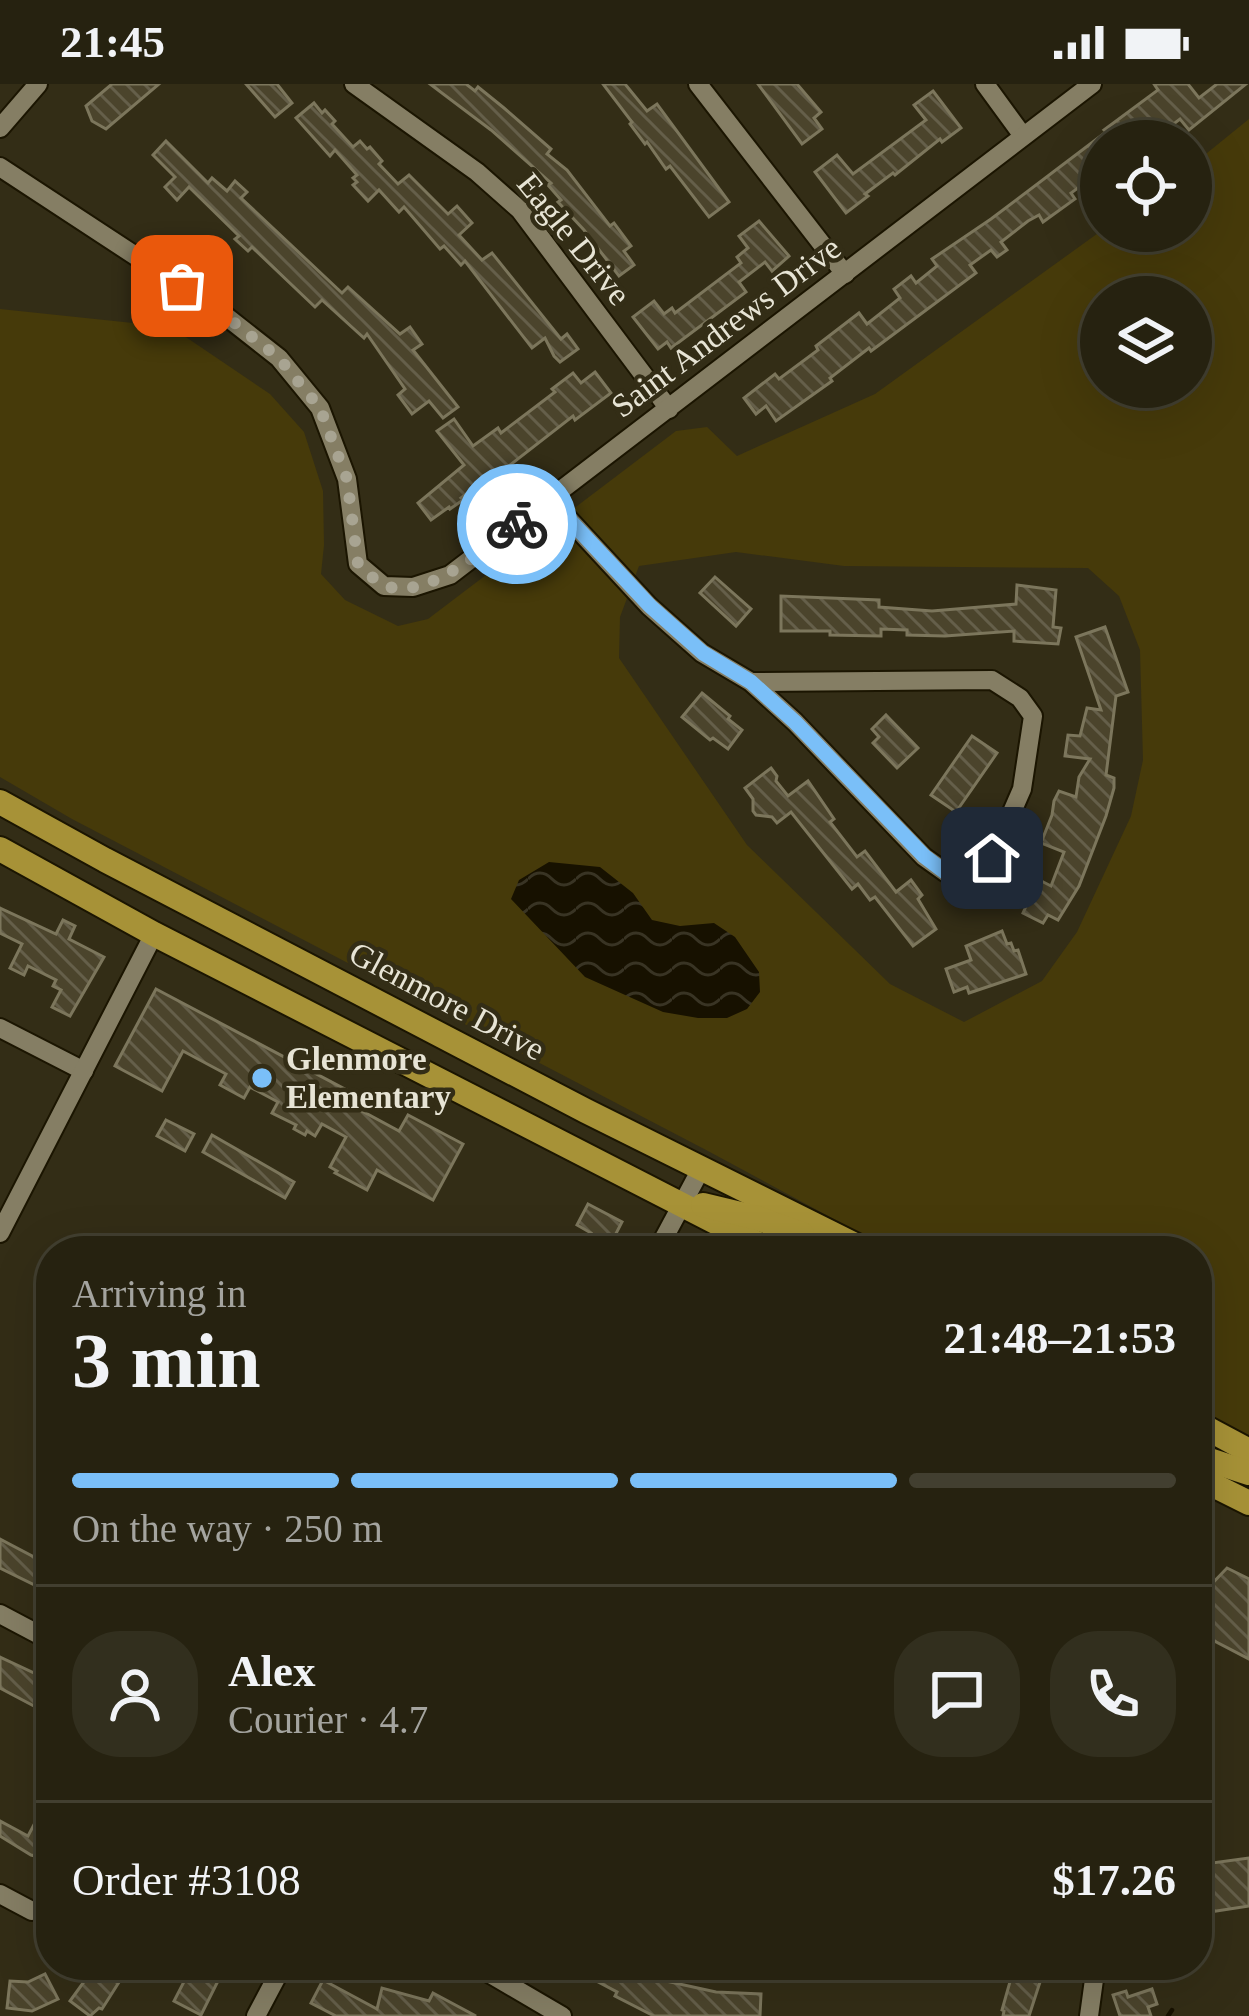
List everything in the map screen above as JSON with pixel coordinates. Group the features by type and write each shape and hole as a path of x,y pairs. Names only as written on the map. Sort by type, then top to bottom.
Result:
{"main road":[{"name":"Glenmore Drive","path":"0,802 837,1236"},
{"path":"0,849 154,934 744,1236"},
{"path":"682,1203 714,1206 808,1236"},
{"path":"1212,1431 1249,1451"},
{"path":"1212,1461 1249,1473"},
{"path":"1212,1484 1249,1503"}],"street":[{"path":"0,128 38,84"},
{"name":"Eagle Drive","path":"354,84 477,172 520,210 669,409"},
{"path":"698,84 845,274"},
{"path":"985,84 1023,136"},
{"name":"Saint Andrews Drive","path":"0,167 218,310 279,358 320,408 347,479 358,564 384,586 413,587 450,575 1091,84"},
{"path":"550,499 650,606 703,653 751,682 795,722 924,856 945,872 968,874 992,858 1022,790 1033,716 1020,698 992,680 751,682"},
{"path":"0,1233 154,934"},
{"path":"0,1028 84,1071"},
{"path":"665,1236 701,1169"},
{"path":"0,1614 36,1633"},
{"path":"0,1894 32,1911"},
{"path":"256,2016 275,1980"},
{"path":"494,1980 529,2008 562,2016"},
{"path":"1089,2016 1094,1980"}],"shaded area":[{"path":"1249,119 1249,1441 1212,1422 1212,1236 865,1236 0,777 0,309 171,327 270,394 304,432 323,491 321,574 345,600 398,626 428,619 676,431 707,427 737,456 875,394 1080,246 1080,252 1212,252 1212,149","holes":["736,552 844,566 1088,568 1119,596 1140,650 1143,760 1131,816 1077,932 1042,981 964,1022 890,984 747,845 619,658 620,617 639,566"]}],"water":[{"path":"549,862 600,867 633,893 652,920 680,926 714,923 735,937 759,972 760,992 747,1009 727,1018 698,1018 663,1012 585,977 511,899 519,880"}],"building":[{"path":"112,84 159,84 106,129 92,121 86,106"},
{"path":"246,84 277,84 292,103 275,117"},
{"path":"430,84 466,84 475,91 478,87 551,149 547,154 567,170 631,246 624,251 634,265 619,276 558,202 551,183"},
{"path":"603,84 625,84 647,111 657,104 729,202 709,217 670,166 666,169 645,144"},
{"path":"758,84 797,84 821,112 814,118 822,129 802,144"},
{"path":"1154,84 1188,84 1199,98 1217,84 1246,84 1201,120 1118,120 1158,90"},
{"path":"933,91 961,128 893,173 846,213 815,172 837,155 853,174 926,120 914,105"},
{"path":"314,103 335,121 332,124 353,147 360,141 370,147 398,184 409,175 448,214 457,206 472,223 459,235 482,260 492,253 561,339 567,334 578,349 560,362 545,338 532,348 465,261 461,265 444,246 440,249 404,207 399,212 379,190 368,201 353,185 357,175 335,150 330,156 296,118"},
{"path":"166,141 208,183 212,178 227,191 235,181 247,192 241,198 342,293 348,287 400,334 410,327 422,344 413,350 458,407 443,418 429,401 412,414 398,395 405,389 367,334 364,338 322,300 315,307 252,247 248,251 235,239 239,236 189,187 177,200 165,187 175,177 153,155"},
{"path":"1080,152 1080,186 1071,193 1075,199 1043,222 1039,215 1028,221 1001,242 1007,250 997,257 991,250 970,265 976,273 776,421 766,406 756,414 744,398 775,374 779,379 859,313 867,324 900,298 894,289 911,276 916,283 937,266 932,259"},
{"path":"759,221 789,256 772,271 765,262 739,282 746,292 671,348 667,342 658,349 633,317 654,301 664,314 672,308 675,313 741,263 737,257 748,248 739,236"},
{"path":"595,372 611,393 431,520 418,503 464,465 437,431 454,419 473,446 498,428 501,433 573,373 581,383"},
{"path":"715,577 751,609 736,626 700,593"},
{"path":"1017,585 1056,590 1053,627 1061,628 1058,644 1014,641 1014,631 945,636 881,629 881,636 781,631 781,596 879,600 879,607 932,611 1016,604"},
{"path":"1105,627 1128,692 1116,696 1106,775 1114,778 1114,788 1079,886 1058,920 1048,915 1043,923 1023,913 1027,904 1010,893 1022,871 1051,886 1064,852 1041,843 1059,791 1076,797 1079,777 1090,759 1065,756 1068,735 1080,736 1087,708 1101,710 1076,637"},
{"path":"702,693 742,730 728,749 682,717"},
{"path":"886,715 918,748 897,768 873,743 879,737 872,729"},
{"path":"972,736 997,753 956,812 931,795"},
{"path":"771,768 788,796 808,781 834,819 830,822 857,857 865,851 896,892 911,880 936,929 913,946 875,897 870,900 858,884 852,889 791,812 777,823 772,817 756,815 745,788"},
{"path":"0,908 56,934 63,920 75,926 69,939 104,957 70,1016 52,1007 61,990 53,986 56,980 28,966 24,975 10,968 22,944 0,933"},
{"path":"1002,931 1007,944 1018,950 1026,974 969,993 967,987 954,992 946,969 971,960 966,946"},
{"path":"156,989 356,1095 351,1105 399,1131 408,1115 463,1144 433,1200 377,1170 367,1190 335,1173 330,1167 346,1137 322,1124 315,1136 307,1131 305,1135 272,1113 278,1102 250,1087 244,1098 220,1085 226,1074 183,1051 162,1091 115,1066"},
{"path":"166,1120 194,1134 185,1151 157,1136"},
{"path":"212,1135 294,1182 285,1198 203,1152"},
{"path":"588,1204 622,1222 615,1236 590,1236 577,1225"},
{"path":"0,1539 36,1558 36,1586 0,1568"},
{"path":"1227,1568 1249,1579 1249,1659 1212,1640 1212,1584"},
{"path":"0,1657 36,1674 36,1707 0,1688"},
{"path":"0,1821 28,1836 36,1821 36,1856 0,1836"},
{"path":"1249,1858 1249,1906 1212,1912 1212,1863"},
{"path":"48,1980 58,1999 32,2011 7,2008 10,1981"},
{"path":"85,1980 120,1980 102,2009 90,2016 70,2001"},
{"path":"185,1980 218,1980 201,2015 174,2001"},
{"path":"323,1980 377,2009 382,1988 429,2001 433,1993 476,2016 336,2016 311,2003"},
{"path":"594,1980 661,1980 716,1992 761,1994 760,2016 654,2016 615,1996 617,1992"},
{"path":"1010,1980 1041,1980 1029,2016 1003,2016"},
{"path":"1152,1989 1157,2004 1148,2007 1151,2016 1120,2016 1113,1995 1126,1991 1128,1997"}],"waterway":[{"path":"1168,2016 1172,2010"}],"way so far":[{"path":"182,286 279,358 320,408 347,479 358,564 384,586 413,587 450,575 517,524"}],"place":[{"name":"Glenmore Elementary","path":"262,1078"}],"route":[{"path":"517,524 550,499 650,606 703,653 751,682 795,722 924,856 945,872 968,874 992,858"}]}
